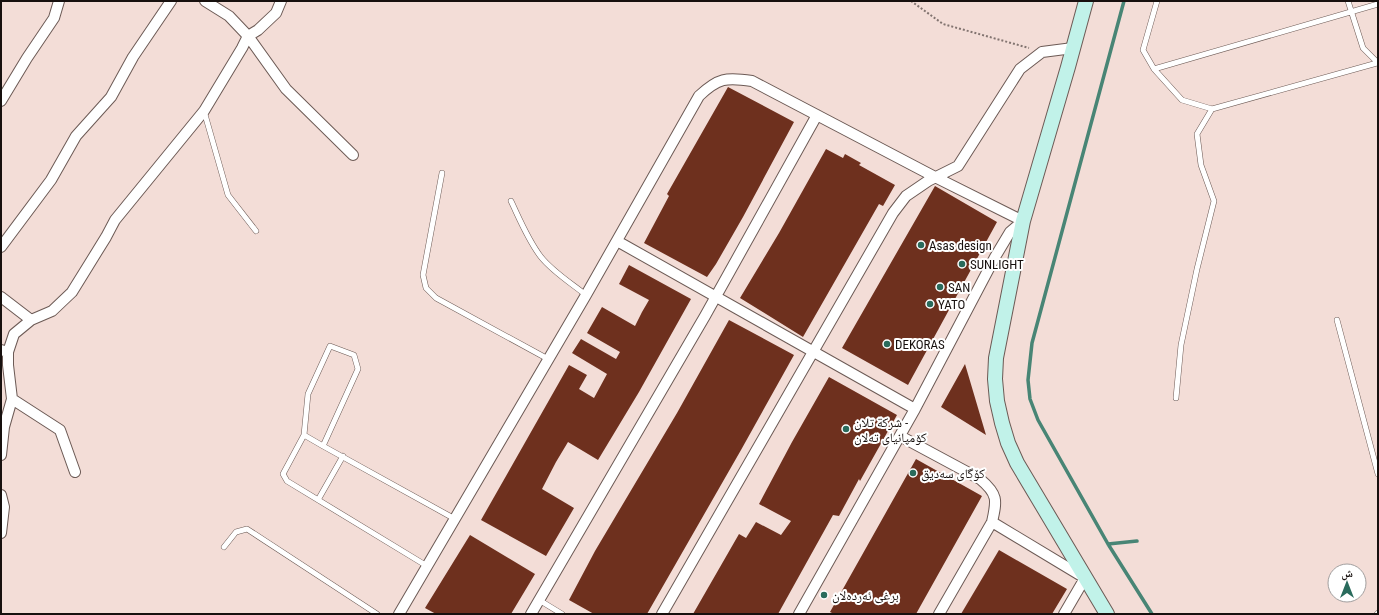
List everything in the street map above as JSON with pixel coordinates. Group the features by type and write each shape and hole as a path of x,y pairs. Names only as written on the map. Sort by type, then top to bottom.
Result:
{"street":[{"path":"1,101 27,58 54,18 59,1"},
{"path":"1,248 51,180 76,136 111,97 133,57 171,1"},
{"path":"205,1 229,16 248,36 286,89 354,156"},
{"path":"1,455 4,427 12,399 8,365 4,351 14,334 31,320 52,311 72,292 106,237 114,220 204,111 248,36 258,30 276,13 281,1"},
{"path":"1086,1 1023,221 996,358 995,380 997,401 1004,430 1017,463 1084,578 1107,614"},
{"path":"662,614 893,213 906,196 935,177 958,166 1020,69 1042,52 1073,48"},
{"path":"403,613 427,566 586,295 699,96 709,86 718,80 736,78 752,81 935,177 1023,221"},
{"path":"531,614 716,296 817,115"},
{"path":"799,614 915,409 995,257 1010,232 1023,221"},
{"path":"617,241 915,409"},
{"path":"1,297 31,320"},
{"path":"12,399 60,430 75,472"},
{"path":"900,436 980,479 990,487 996,496 996,505 992,522 939,614"},
{"path":"1,495 4,507 1,533"},
{"path":"992,522 1084,578"},
{"path":"1064,614 1084,578"}],"lane":[{"path":"1157,1 1143,50 1154,69 1182,100 1212,109 1378,63 1363,48 1348,1"},
{"path":"1154,69 1378,4"},
{"path":"1176,398 1181,346 1197,269 1214,200 1201,165 1197,134 1212,109"},
{"path":"204,111 228,195 256,231"},
{"path":"442,173 423,275 426,288 436,298 548,359"},
{"path":"511,201 530,240 541,257 552,268 586,295"},
{"path":"1337,320 1378,474"},
{"path":"323,446 358,369 354,354 330,346 308,394 304,435 283,474 287,481 427,566"},
{"path":"304,435 455,519"},
{"path":"318,500 343,456"},
{"path":"224,547 236,532 247,529 377,614"},
{"path":"539,600 562,614"}],"path":[{"path":"911,1 943,24 1042,52"}],"building":[{"path":"728,87 794,122 743,217 707,277 644,243 669,196 667,194"},
{"path":"826,149 843,158 845,154 861,163 859,165 895,185 883,206 879,204 803,337 740,298 779,233"},
{"path":"935,186 997,222 908,385 842,348"},
{"path":"629,265 691,299 639,392 598,460 568,442 556,462 542,489 574,508 546,556 481,520 569,365 587,375 579,389 594,398 607,374 572,353 581,339 616,359 620,352 587,333 602,307 635,326 649,300 619,284"},
{"path":"729,320 794,355 647,614 594,614 569,600 595,551 677,413"},
{"name":"DEKORAS","path":"965,364 986,435 941,407"},
{"path":"829,377 897,415 860,481 859,479 839,516 833,515 778,614 693,614 739,534 746,538 756,522 781,535 791,521 759,504"},
{"path":"916,459 982,496 916,614 834,614 830,612"},
{"path":"470,535 535,574 511,614 436,614 425,608"},
{"path":"999,550 1067,589 1052,614 961,614"}],"waterway":[{"path":"1124,1 1032,343 1028,380 1030,399 1038,420 1108,544 1152,614"},
{"path":"1108,544 1137,541"}],"place":[{"name":"Asas design","path":"921,245"},
{"name":"SUNLIGHT","path":"962,264"},
{"name":"SAN","path":"940,287"},
{"name":"YATO","path":"930,304"},
{"name":"DEKORAS","path":"887,344"},
{"name":"شركة تلان - کۆمپانیای تەلان","path":"846,429"},
{"name":"کۆگای سەدیق","path":"913,473"},
{"name":"برغی ئەردەلان","path":"824,595"}]}
